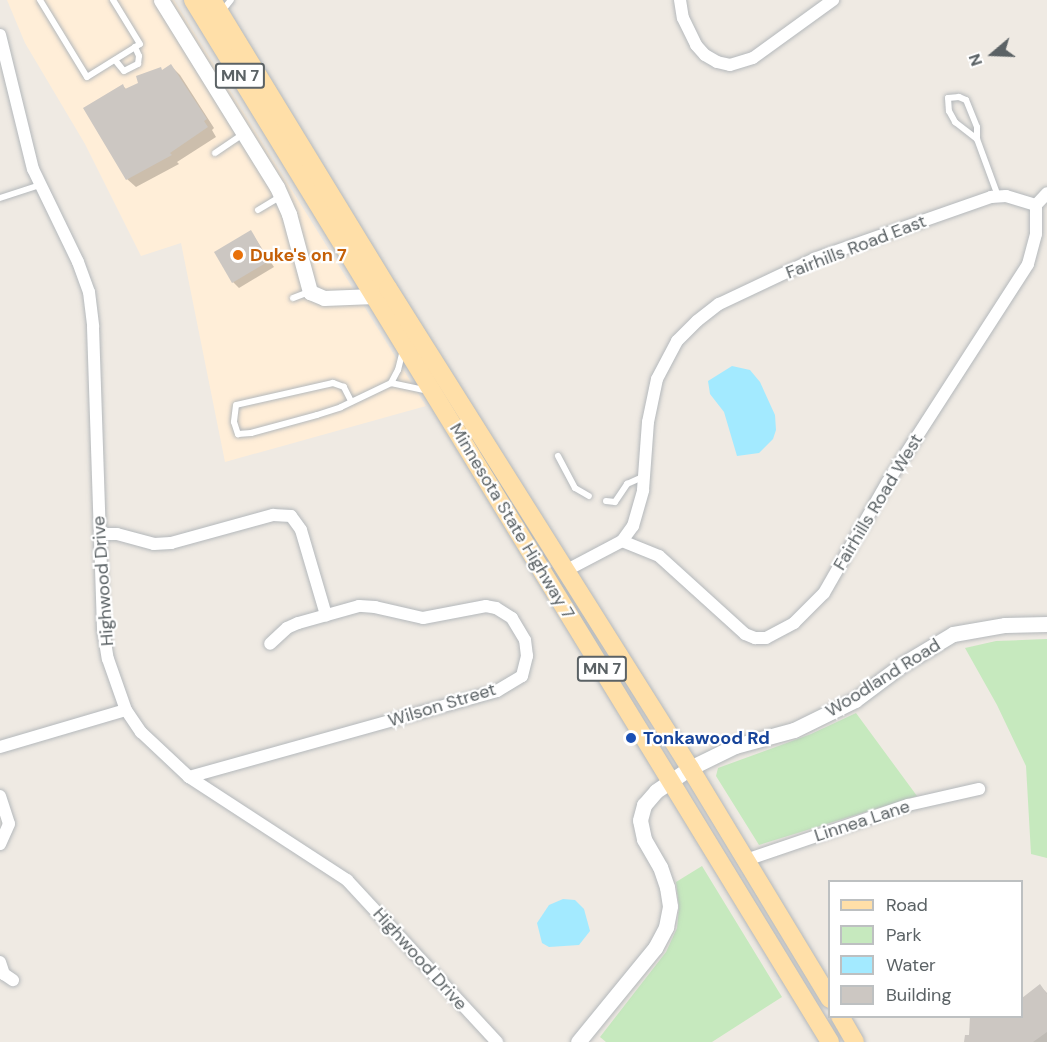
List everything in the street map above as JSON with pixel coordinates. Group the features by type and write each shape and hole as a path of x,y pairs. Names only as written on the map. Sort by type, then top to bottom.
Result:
{"main road":[{"name":"Minnesota State Highway 7","path":"193,0 830,1042"},
{"name":"Minnesota State Highway 7","path":"221,4 407,318 567,570 828,996"},
{"path":"841,1018 855,1042"}],"street":[{"path":"161,0 281,196 289,214 309,292 324,298 374,296"},
{"path":"680,0 688,31 696,45 711,59 730,65 753,58 833,0"},
{"name":"Highwood Drive","path":"0,35 33,169 78,262 89,292 93,327 104,629 108,659 126,710 141,732 189,777 347,880 497,1042"},
{"path":"1036,205 1047,193"},
{"name":"Fairhills Road East","path":"622,542 633,526 640,508 651,401 657,379 677,341 697,321 719,304 814,259 999,196 1022,199 1036,205"},
{"name":"Fairhills Road West","path":"622,542 641,548 666,562 745,634 755,638 766,638 794,623 824,593 886,483 1028,264 1036,234 1036,205"},
{"path":"101,534 117,534 154,544 171,543 273,515 291,516 301,530 326,615"},
{"path":"567,570 622,542"},
{"name":"Wilson Street","path":"189,777 497,691 522,676 527,656 525,640 512,618 496,608 470,608 423,618 375,607 359,606 287,628 270,644"},
{"name":"Woodland Road","path":"578,1042 656,948 666,927 670,906 667,887 660,867 644,839 640,820 648,799 669,780 735,746 794,730 855,700 903,664 952,634 1005,625 1047,624"},
{"path":"0,747 126,710"},
{"name":"Linnea Lane","path":"746,860 908,805 979,789"},
{"path":"0,796 9,824 0,844"},
{"path":"0,962 4,974 13,980"}],"lane":[{"path":"40,0 87,77 140,44 113,0"},
{"path":"115,60 124,71 138,64 139,56 135,47"},
{"path":"978,139 955,122 949,111 948,98 959,97 966,100 999,196"},
{"path":"215,153 244,134"},
{"path":"0,198 40,185"},
{"path":"258,210 281,196"},
{"path":"293,298 309,292"},
{"path":"391,383 398,370 404,345"},
{"path":"351,401 344,387 333,382 316,385 236,405 234,422 238,434 251,433 316,415 351,401 391,383 417,387 434,394"},
{"path":"558,456 575,488 589,496"},
{"path":"606,501 615,502 627,484 644,477"}],"shaded area":[{"path":"7,0 174,0 426,406 225,462 181,243 141,256 85,144 25,43"}],"green space":[{"path":"1047,639 1047,858 1031,854 1026,766 997,705 965,648 996,641"},
{"path":"856,713 917,796 759,845 716,776 718,768 811,734"},
{"path":"702,866 782,997 712,1042 606,1042 600,1037 666,952 677,928 679,907 676,882"}],"water":[{"path":"732,366 750,370 760,382 775,415 776,430 773,439 759,453 737,456 724,412 710,394 708,381"},
{"path":"563,899 575,900 584,909 590,931 579,945 549,947 542,943 537,923 549,905"}],"building":[{"path":"171,64 207,119 204,121 208,127 170,153 172,155 126,180 83,108 123,84 125,89 138,83 136,76 161,67 162,70"},
{"path":"251,230 269,261 232,283 214,252"},
{"path":"1040,984 1047,994 1047,1032 1033,1042 964,1042 965,1035 969,1035 970,1018 1023,1018 1023,997"}],"place":[{"name":"Duke's on 7","path":"238,255"},
{"name":"Tonkawood Rd","path":"631,738"}]}
